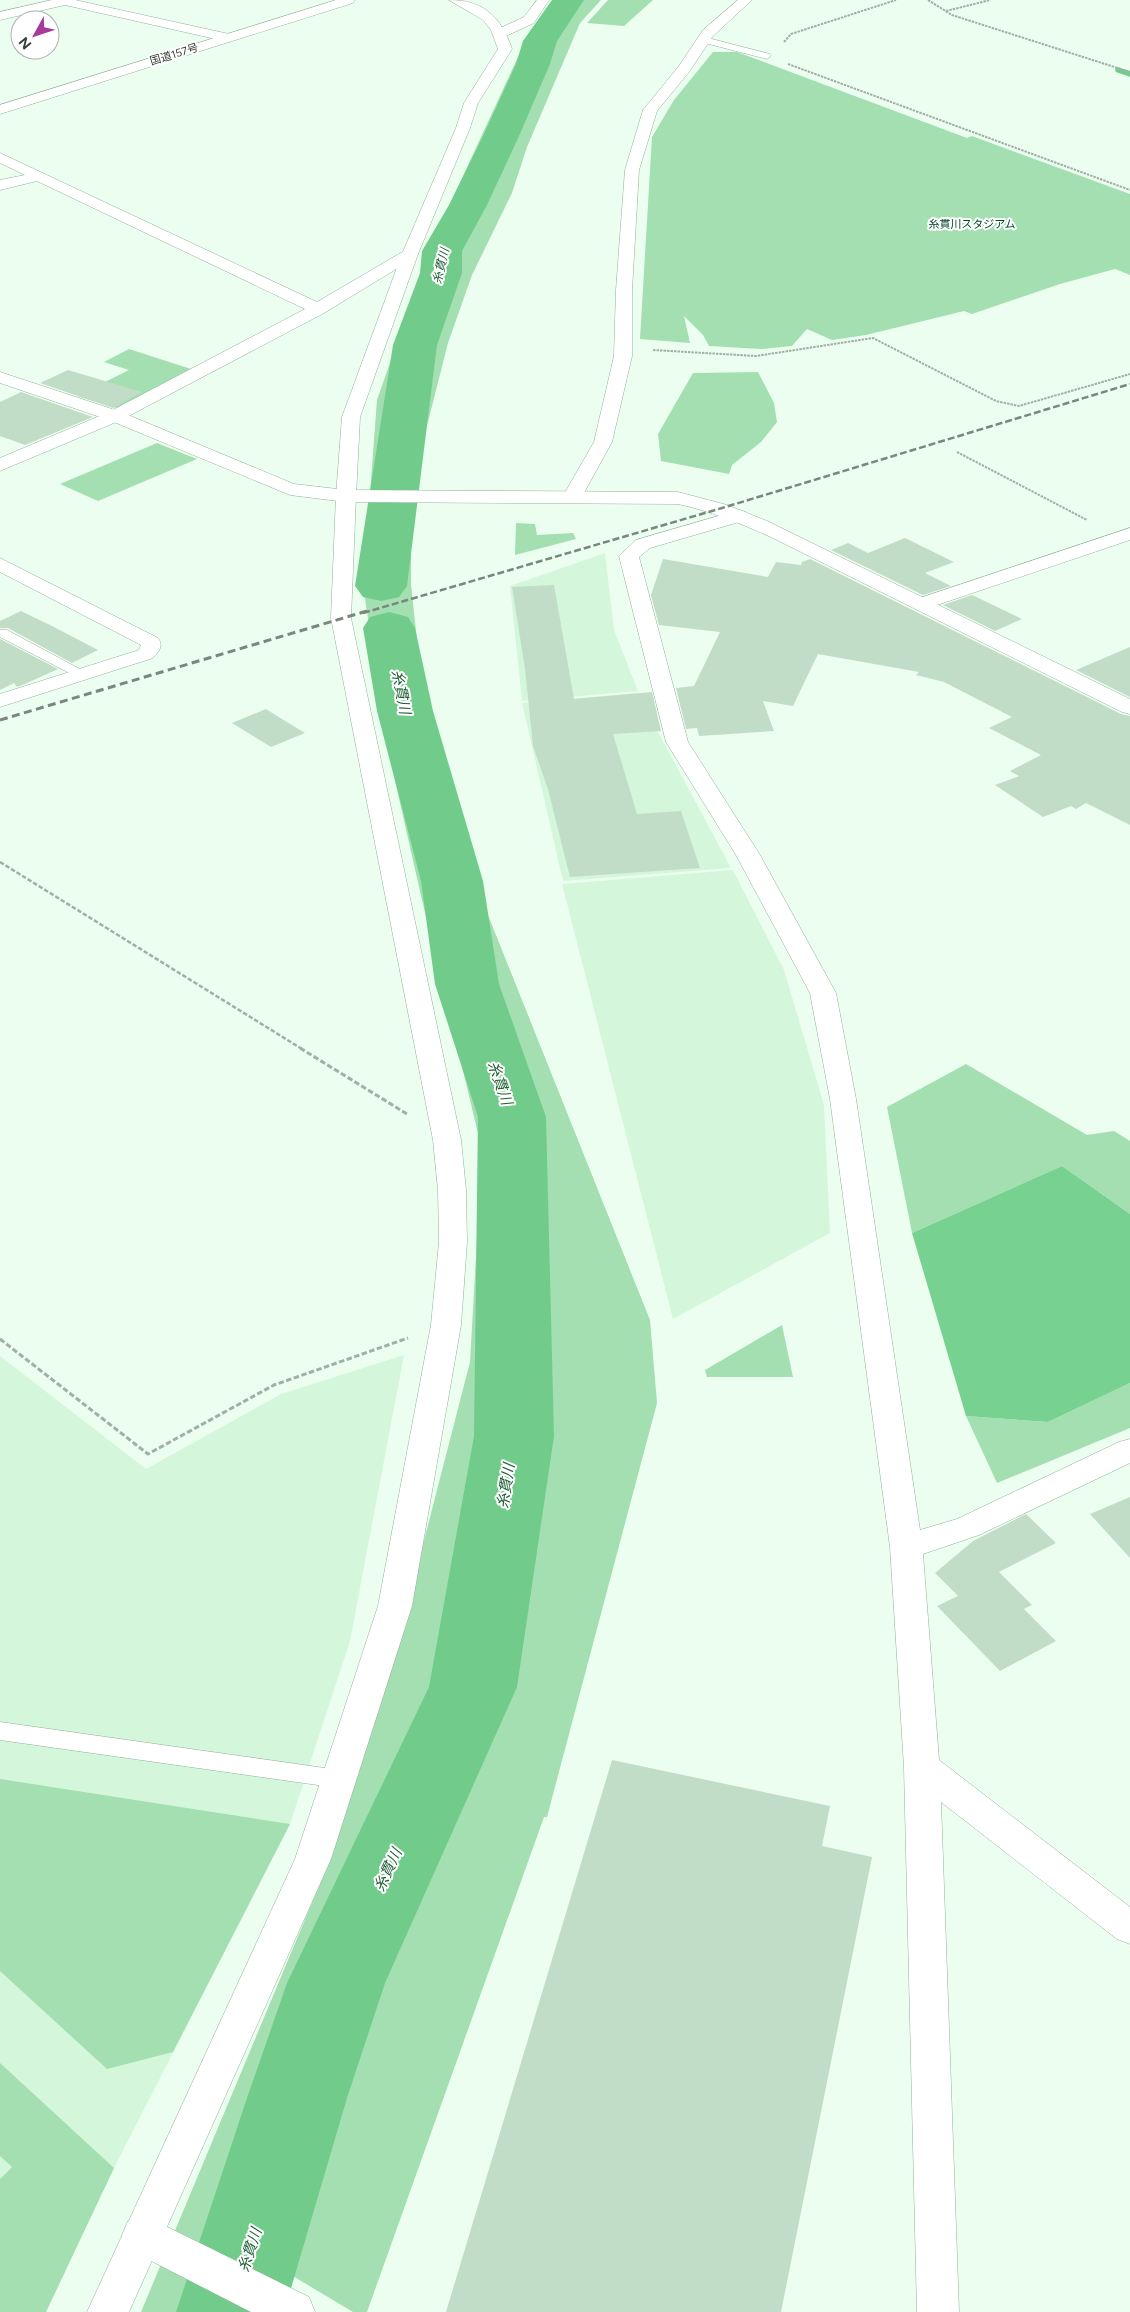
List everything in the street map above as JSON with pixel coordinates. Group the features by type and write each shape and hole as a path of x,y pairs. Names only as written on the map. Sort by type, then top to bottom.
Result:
{"main road":[{"name":"国道157号","path":"0,110 349,0"},
{"path":"108,2312 313,1859 395,1606 446,1325 453,1242 452,1190 447,1140 341,618 356,495 351,417 410,254 463,128 471,102 505,49 501,33 490,18 477,8 455,0"},
{"path":"501,33 529,20 543,0"},
{"path":"573,496 603,442 623,348 624,290 632,170 650,110 684,69 708,33 746,0"},
{"path":"0,16 60,1 229,38"},
{"path":"0,157 318,309"},
{"path":"0,186 38,176"},
{"path":"0,465 116,416 318,309 410,254"},
{"path":"0,376 116,416 290,489 356,495 678,498 722,508 924,603 1130,707"},
{"path":"739,516 643,544 629,556 677,742 748,855 823,993 843,1099 906,1547 922,1768 938,2312"},
{"path":"924,603 1126,536"},
{"path":"0,564 150,642 151,648 146,654 0,701"},
{"path":"906,1547 968,1527 1130,1450"},
{"path":"922,1768 1130,1928"},
{"path":"143,2235 282,2306"}],"lane":[{"path":"704,40 766,56"},
{"path":"2,633 82,674"},
{"path":"0,1731 339,1779"}],"path":[{"path":"766,56 776,52 791,34 896,0"},
{"path":"928,0 946,11 1130,72"},
{"path":"946,11 990,0"},
{"path":"766,56 1130,190"},
{"path":"623,348 756,356 873,338 996,401 1019,406 1130,374"},
{"path":"957,452 1126,536"},
{"path":"0,862 373,1092 447,1140"},
{"path":"0,1339 148,1454 274,1385 446,1325"}],"shaded area":[{"path":"605,553 614,630 638,691 522,701 510,586"},
{"path":"637,693 731,868 563,881 522,703"},
{"path":"733,870 784,970 824,1105 830,1233 673,1319 562,884"},
{"path":"404,1355 350,1641 290,1824 114,2168 46,2312 0,2312 0,1356 146,1469 281,1394"}],"green space":[{"path":"555,0 601,0 580,23 527,147 512,193 472,275 448,343 411,489 411,584 418,650 439,743 476,885 650,1320 657,1403 547,1817 544,1817 367,2312 353,2312 271,2263 251,2312 141,2312 329,1862 411,1591 470,1362 482,1150 389,754 363,586 377,400 431,245 530,31"},
{"path":"608,0 653,0 624,26 587,23"},
{"name":"糸貫川スタジアム","path":"713,52 737,52 967,138 972,136 1130,194 1130,275 1115,269 1060,284 972,314 964,311 866,335 832,340 807,329 792,346 761,349 709,346 703,335 684,316 690,343 640,339 652,137 674,100"},
{"path":"129,349 191,369 117,408 77,396 129,370 104,362"},
{"path":"758,372 774,403 777,422 761,442 732,465 729,474 661,461 658,434 693,373"},
{"path":"157,443 197,459 98,501 60,484"},
{"path":"516,523 535,524 537,535 573,533 576,539 515,555"},
{"path":"966,1064 1087,1135 1114,1131 1130,1141 1130,1214 1062,1166 912,1233 887,1107"},
{"path":"1062,1166 1130,1214 1130,1383 1048,1422 966,1416 912,1233"},
{"path":"782,1325 793,1377 707,1377 705,1370"},
{"path":"1130,1383 1130,1428 997,1483 966,1416 1048,1422"},
{"path":"0,1779 290,1824 173,2052 107,2069 0,1971"},
{"path":"0,2063 114,2168 46,2312 0,2312 0,2179 12,2167 0,2156"}],"building":[{"path":"68,370 142,392 113,408 40,383"},
{"path":"21,392 93,417 25,445 0,436 0,402"},
{"path":"905,538 954,562 925,573 951,586 923,595 831,550 848,543 868,553"},
{"path":"663,559 768,577 776,562 801,565 802,562 810,559 1121,714 1130,716 1130,825 1086,803 1076,809 1071,806 1043,817 995,785 1019,776 1010,771 1041,755 989,728 1012,717 944,682 916,675 919,672 818,654 793,706 763,701 774,731 699,736 697,728 686,729 676,688 694,686 720,632 659,625 651,595"},
{"path":"554,585 574,699 652,692 661,731 613,734 637,814 681,811 700,868 570,877 548,789 533,746 525,669 512,587"},
{"path":"972,595 1022,619 995,631 943,605"},
{"path":"21,611 98,650 72,663 8,628 0,628 0,621"},
{"path":"0,639 58,669 17,687 14,683 0,690"},
{"path":"1130,647 1130,697 1076,670"},
{"path":"266,709 305,733 271,747 232,723"},
{"path":"1130,1497 1130,1558 1090,1514"},
{"path":"1026,1514 1056,1543 999,1572 1032,1605 1024,1609 1056,1641 1000,1671 937,1606 958,1596 935,1573 973,1541"},
{"path":"612,1760 830,1806 822,1846 872,1857 781,2312 446,2312"}],"waterway":[{"name":"糸貫川","path":"381,586 415,345 441,273 442,251 468,205 501,136 533,64 540,41 568,0"},
{"path":"1118,70 1130,74"},
{"name":"糸貫川","path":"230,2312 297,2098 336,1983 473,1687 514,1436 512,1117 467,984 452,881 405,711 389,628"}],"railway":[{"path":"363,613 722,508 1130,384"},
{"path":"0,720 367,611"}]}
